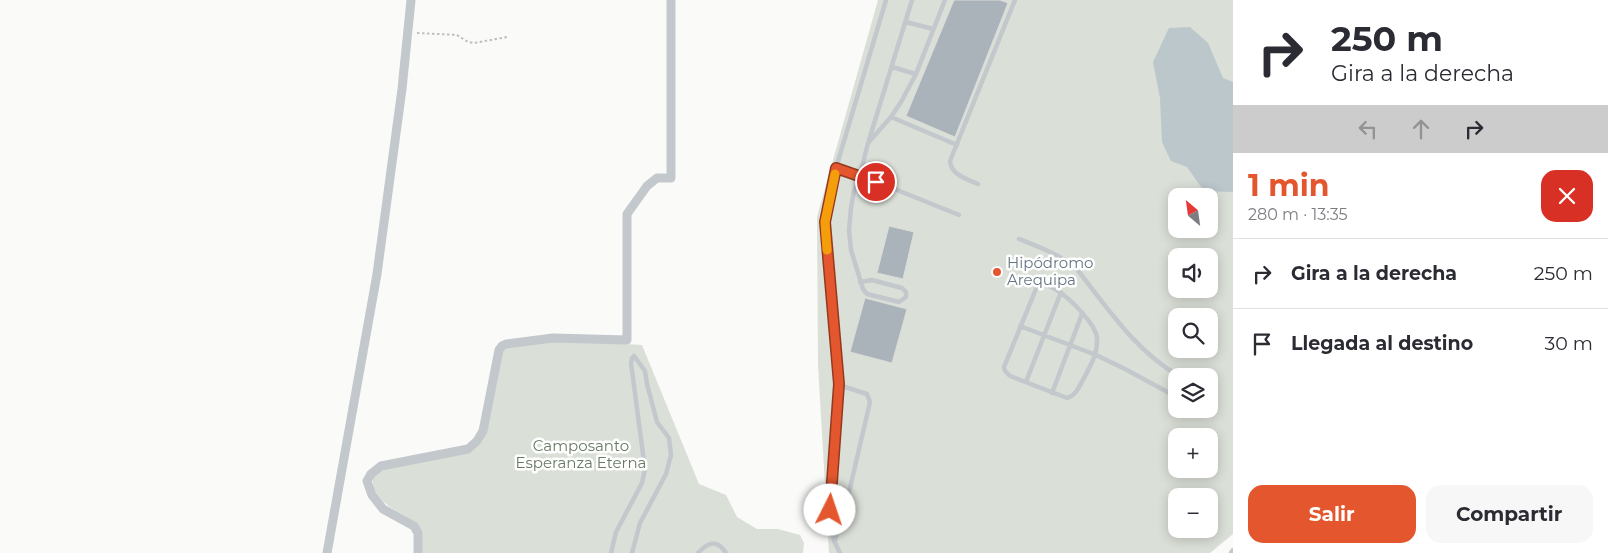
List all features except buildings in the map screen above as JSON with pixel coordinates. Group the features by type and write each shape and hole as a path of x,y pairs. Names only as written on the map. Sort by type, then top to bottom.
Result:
{"street":[{"path":"327,553 377,274 402,89 411,0"},
{"path":"418,553 418,533 414,526 383,509 372,495 367,481 371,474 381,466 468,449 477,441 482,431 502,346 552,338 627,340 627,214 647,186 657,178 671,178 671,0"}],"lane":[{"path":"840,553 834,541 830,510 839,384 825,222 836,168 886,0"},
{"path":"860,282 872,280 902,288 906,292 906,297 900,302 867,294 860,282 850,250 849,230 854,192 912,0"},
{"path":"868,143 891,117 901,102 916,74 932,29 945,0"},
{"path":"978,184 955,173 950,161 1015,0"},
{"path":"906,22 932,29"},
{"path":"892,67 916,74"},
{"path":"891,117 957,145"},
{"path":"836,168 959,215"},
{"path":"1019,239 1067,260 1076,268 1125,330 1158,363 1168,369"},
{"path":"1040,284 1048,284 1061,292 1082,314 1090,320 1095,328 1097,337 1096,355 1073,395 1067,398 1052,393 1010,376 1005,371 1004,368 1020,326 1040,284"},
{"path":"1026,382 1061,292"},
{"path":"1052,393 1082,314"},
{"path":"1020,326 1096,355 1126,369 1168,393"},
{"path":"611,553 616,532 642,483 645,469 631,363 634,356 645,371 657,422 669,438 671,455 666,474 640,523 632,553"},
{"path":"834,541 846,505 870,399 867,394 839,384"},
{"path":"698,553 705,545 716,543 722,546 726,553"}],"path":[{"path":"408,25 414,32 457,35 468,42 507,38"}],"green space":[{"name":"Hipódromo Arequipa","path":"878,0 1233,0 1233,534 1210,553 829,553 818,365 817,217"},
{"name":"Camposanto Esperanza Eterna","path":"568,341 642,345 699,484 726,495 737,517 757,529 778,529 800,535 804,543 803,553 421,553 416,522 393,509 380,498 375,491 373,474 381,468 473,450 482,442 488,425 503,351 509,347 525,343"}],"shaded area":[{"path":"1190,27 1208,43 1223,78 1233,82 1233,192 1218,191 1218,188 1202,188 1187,167 1171,161 1162,142 1160,98 1153,62 1169,28"}],"slow traffic":[{"path":"827,250 825,222 835,174"}],"place":[{"name":"Hipódromo Arequipa","path":"997,272"}],"route":[{"path":"830,510 839,384 825,222 836,168 876,182"}]}
